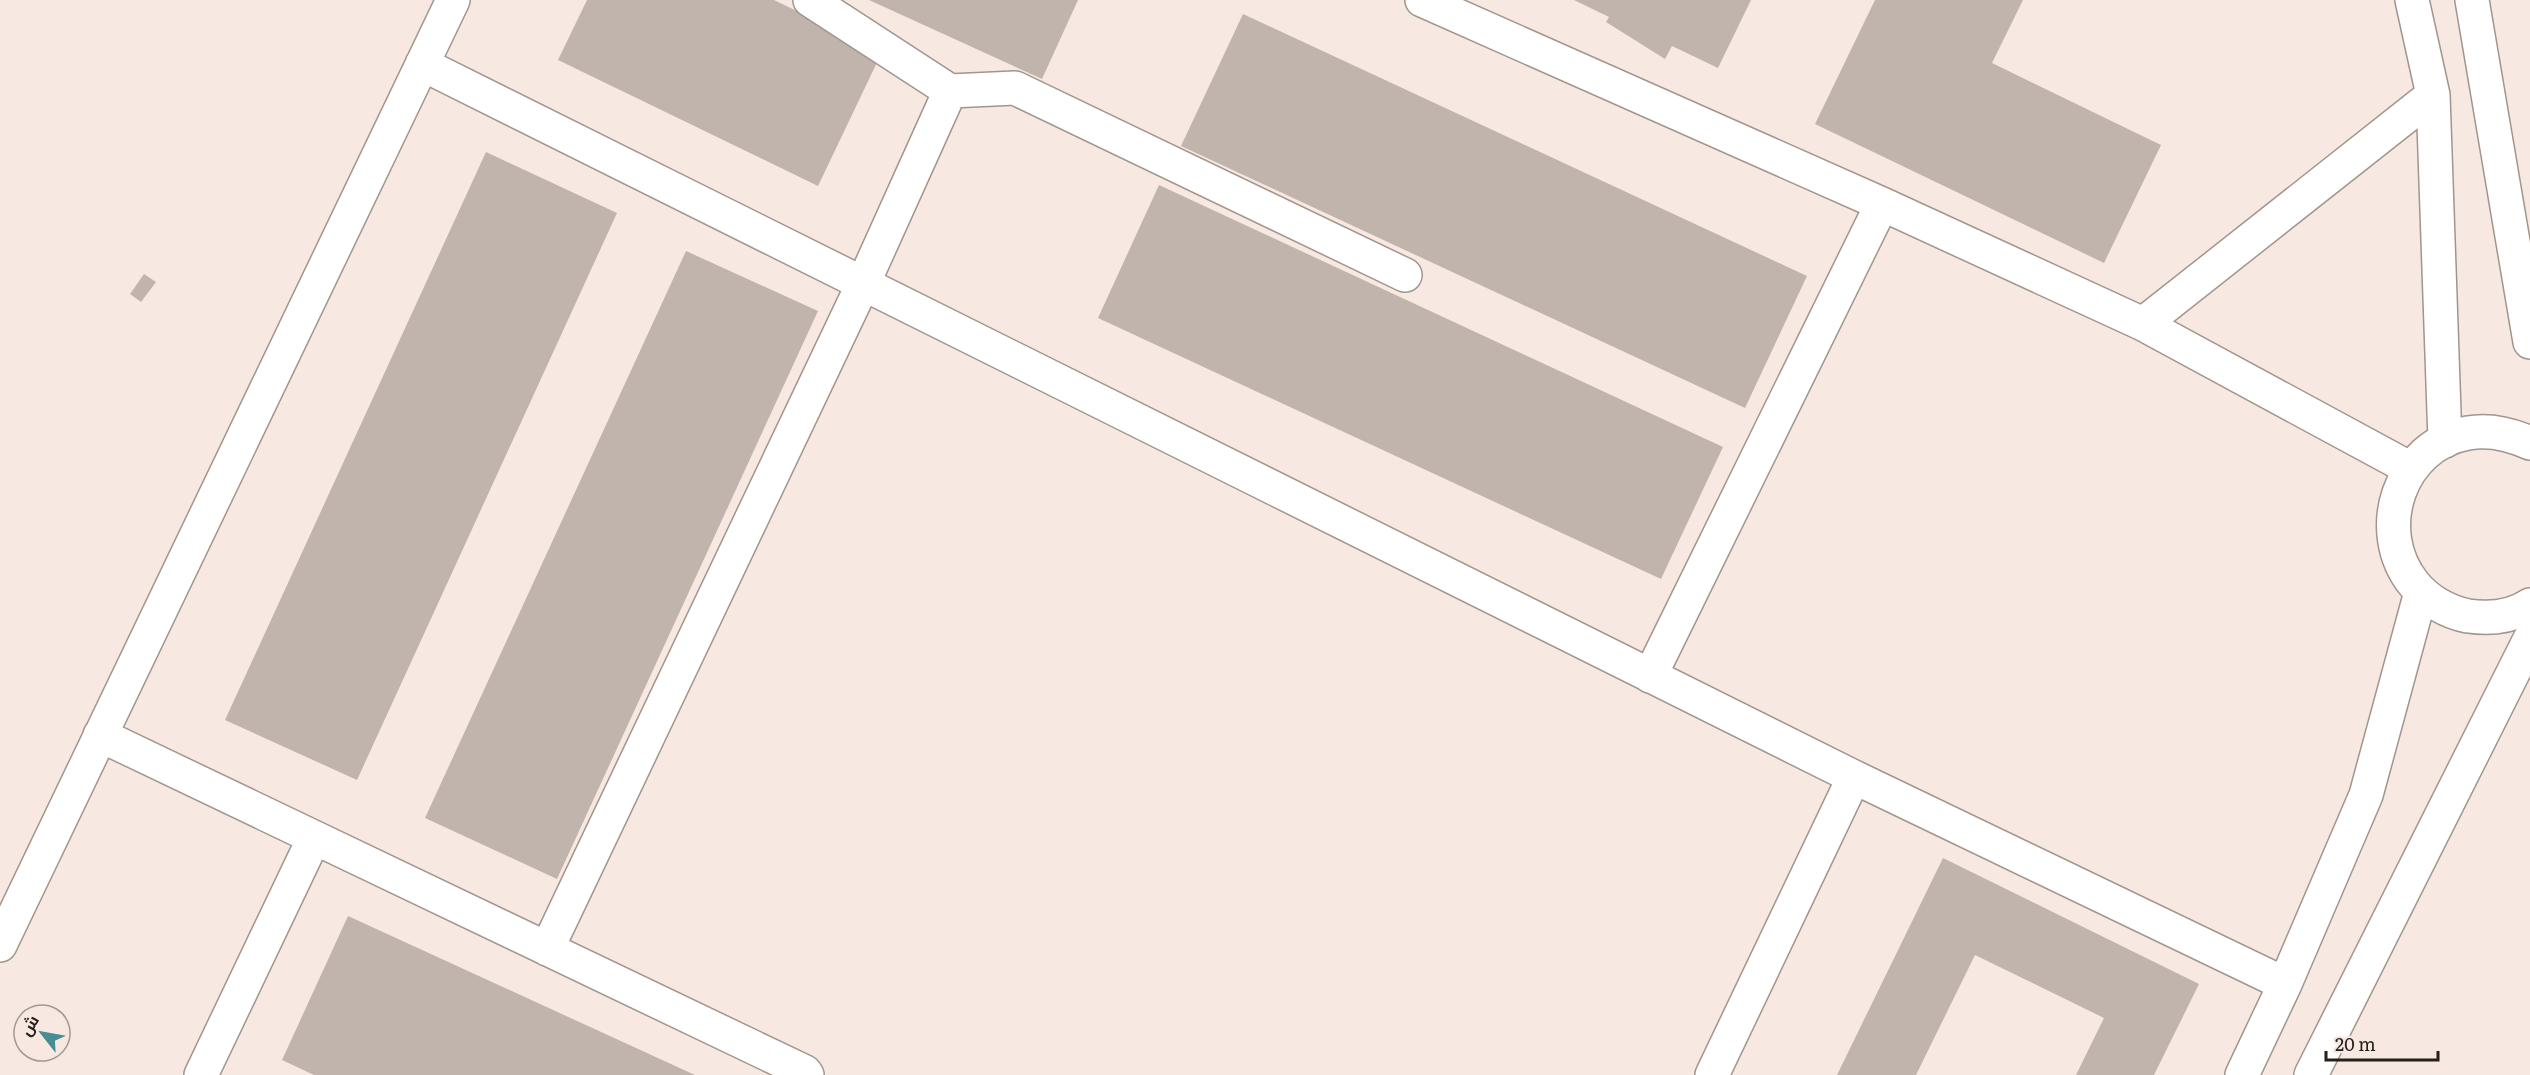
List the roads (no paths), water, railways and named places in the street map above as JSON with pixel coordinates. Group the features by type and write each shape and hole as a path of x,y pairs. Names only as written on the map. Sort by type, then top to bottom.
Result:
{"street":[{"path":"0,945 453,0"},
{"path":"810,0 950,92 1015,88 1405,275"},
{"path":"1422,0 1882,204 2144,324 2411,469"},
{"path":"2412,0 2433,95 2445,441"},
{"path":"2472,0 2530,342"},
{"path":"422,64 1854,777 2285,984"},
{"path":"547,949 863,284 950,92"},
{"path":"2144,324 2433,95"},
{"path":"1650,676 1882,204"},
{"path":"2530,443 2511,435 2488,431 2466,433 2426,452 2411,469 2396,499 2392,532 2397,554 2407,575 2421,592 2439,606 2459,614 2482,618 2504,616 2530,605"},
{"path":"2242,1075 2285,984 2366,795 2421,592"},
{"path":"2312,1075 2530,639"},
{"path":"100,735 805,1072 807,1075"},
{"path":"1712,1075 1854,777"},
{"path":"201,1075 314,838"}]}
